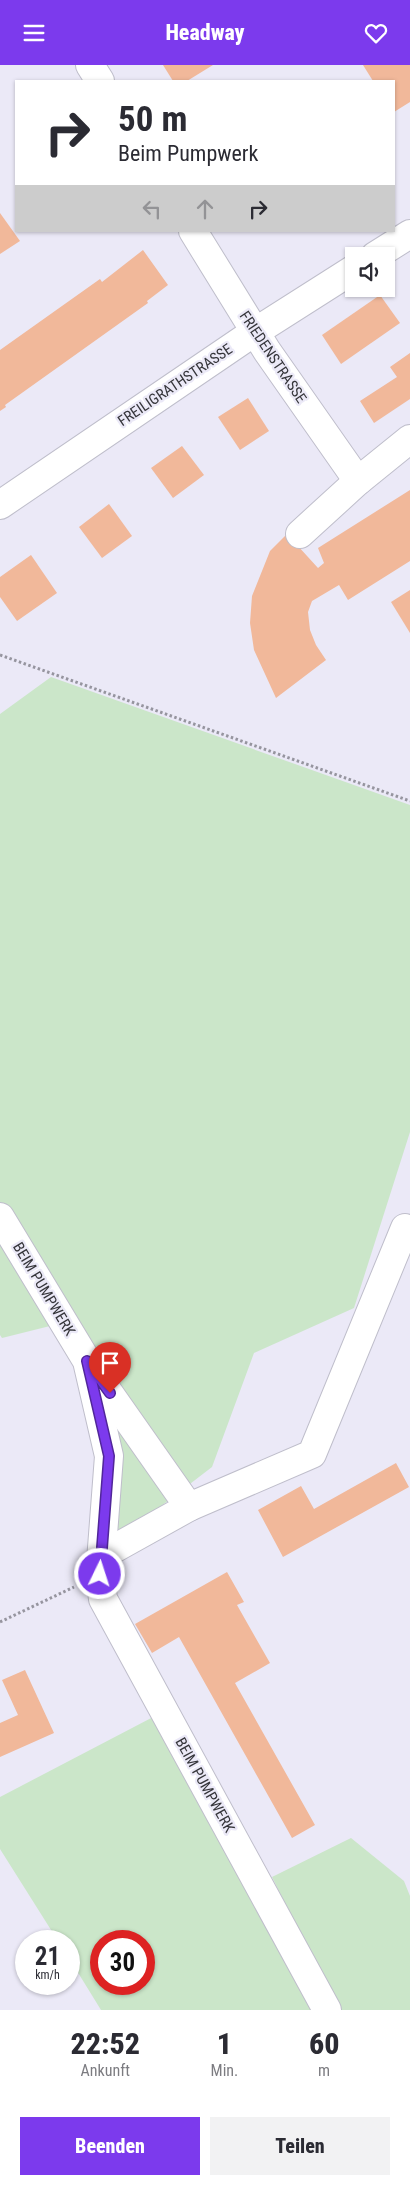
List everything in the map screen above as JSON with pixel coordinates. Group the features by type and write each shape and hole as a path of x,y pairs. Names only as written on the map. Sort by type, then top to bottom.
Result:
{"street":[{"path":"90,65 99,80"},
{"name":"FRIEDENSTRASSE","path":"193,232 255,332 358,481"},
{"path":"389,247 410,234"},
{"name":"FREILIGRATHSTRASSE","path":"0,505 255,332 345,275"},
{"path":"300,533 358,481 410,439"},
{"name":"BEIM PUMPWERK","path":"0,1217 87,1361 189,1507"},
{"path":"101,1565 189,1507 312,1454 405,1228"},
{"name":"BEIM PUMPWERK","path":"87,1361 109,1456 101,1565 103,1599 327,2010"}],"path":[{"path":"0,655 410,801"},
{"path":"0,1622 101,1565"}],"green space":[{"path":"51,677 410,805 410,1132 354,1308 254,1353 212,1467 113,1543 119,1426 50,1326 2,1338 0,1335 0,714"},
{"path":"155,1716 315,2010 101,2010 92,1995 155,1995 155,1930 90,1930 90,1992 80,1976 80,1930 51,1930 0,1849 0,1797"},
{"path":"351,1838 404,1881 410,1896 410,2010 338,2010 272,1877"}],"building":[{"path":"163,65 213,65 189,80 172,80"},
{"path":"363,65 410,65 410,102 395,111 395,80 372,80"},
{"path":"0,213 20,241 0,254"},
{"path":"143,250 168,285 147,301 148,303 5,405 6,407 0,411 0,350 100,279 102,282"},
{"path":"377,297 381,297 400,323 341,364 322,335"},
{"path":"410,353 410,399 374,423 360,401 397,377 390,367"},
{"path":"248,398 269,431 240,450 218,417"},
{"path":"182,446 204,475 173,498 151,468"},
{"path":"410,490 410,561 348,600 339,585 312,601 308,612 310,630 316,645 326,660 276,698 254,650 250,623 252,596 270,551 287,534 318,568 324,563 318,548"},
{"path":"109,504 132,536 102,558 79,527"},
{"path":"31,555 57,593 17,621 0,597 0,577"},
{"path":"410,590 410,633 391,602"},
{"path":"396,1463 409,1487 283,1557 258,1510 301,1486 314,1509"},
{"path":"227,1572 244,1602 237,1605 270,1663 235,1683 315,1825 292,1838 179,1637 152,1653 135,1624"},
{"path":"25,1670 54,1733 0,1757 0,1723 18,1715 2,1680"}],"route":[{"path":"100,1574 109,1456 87,1361 110,1393"}]}
